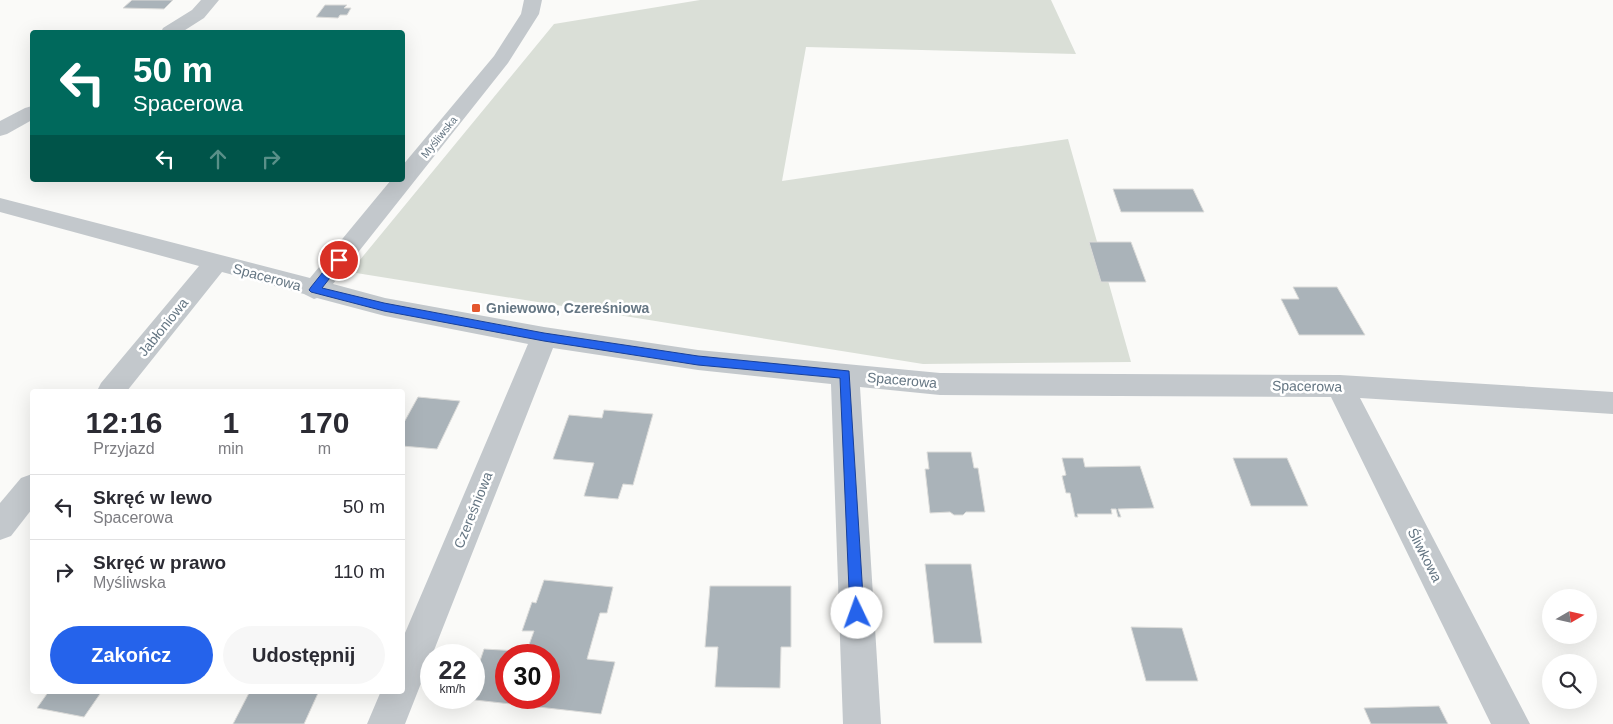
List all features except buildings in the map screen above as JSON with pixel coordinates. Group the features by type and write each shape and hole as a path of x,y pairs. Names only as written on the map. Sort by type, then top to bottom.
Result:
{"street":[{"path":"173,30 198,14 210,0"},
{"name":"Myśliwska","path":"405,178 502,59 530,14 533,0"},
{"path":"0,130 30,113"},
{"name":"Myśliwska","path":"314,290 402,182"},
{"name":"Spacerowa","path":"0,205 216,264 384,307 544,337 698,360 940,384 1340,386 1613,403"},
{"name":"Jabłoniowa","path":"113,389 216,264"},
{"name":"Czereśniowa","path":"405,677 544,337"},
{"path":"845,374 862,724"},
{"name":"Śliwkowa","path":"1340,386 1511,724"},
{"path":"0,526 30,489"},
{"path":"386,724 398,694"}],"shaded area":[{"path":"700,0 1051,0 1076,54 806,47 782,181 1068,139 1131,362 923,364 350,272 554,24"}],"place":[{"name":"Gniewowo, Czereśniowa","path":"476,308"}],"route":[{"path":"339,260 314,290 384,307 544,337 698,360 845,374 857,613"}]}
